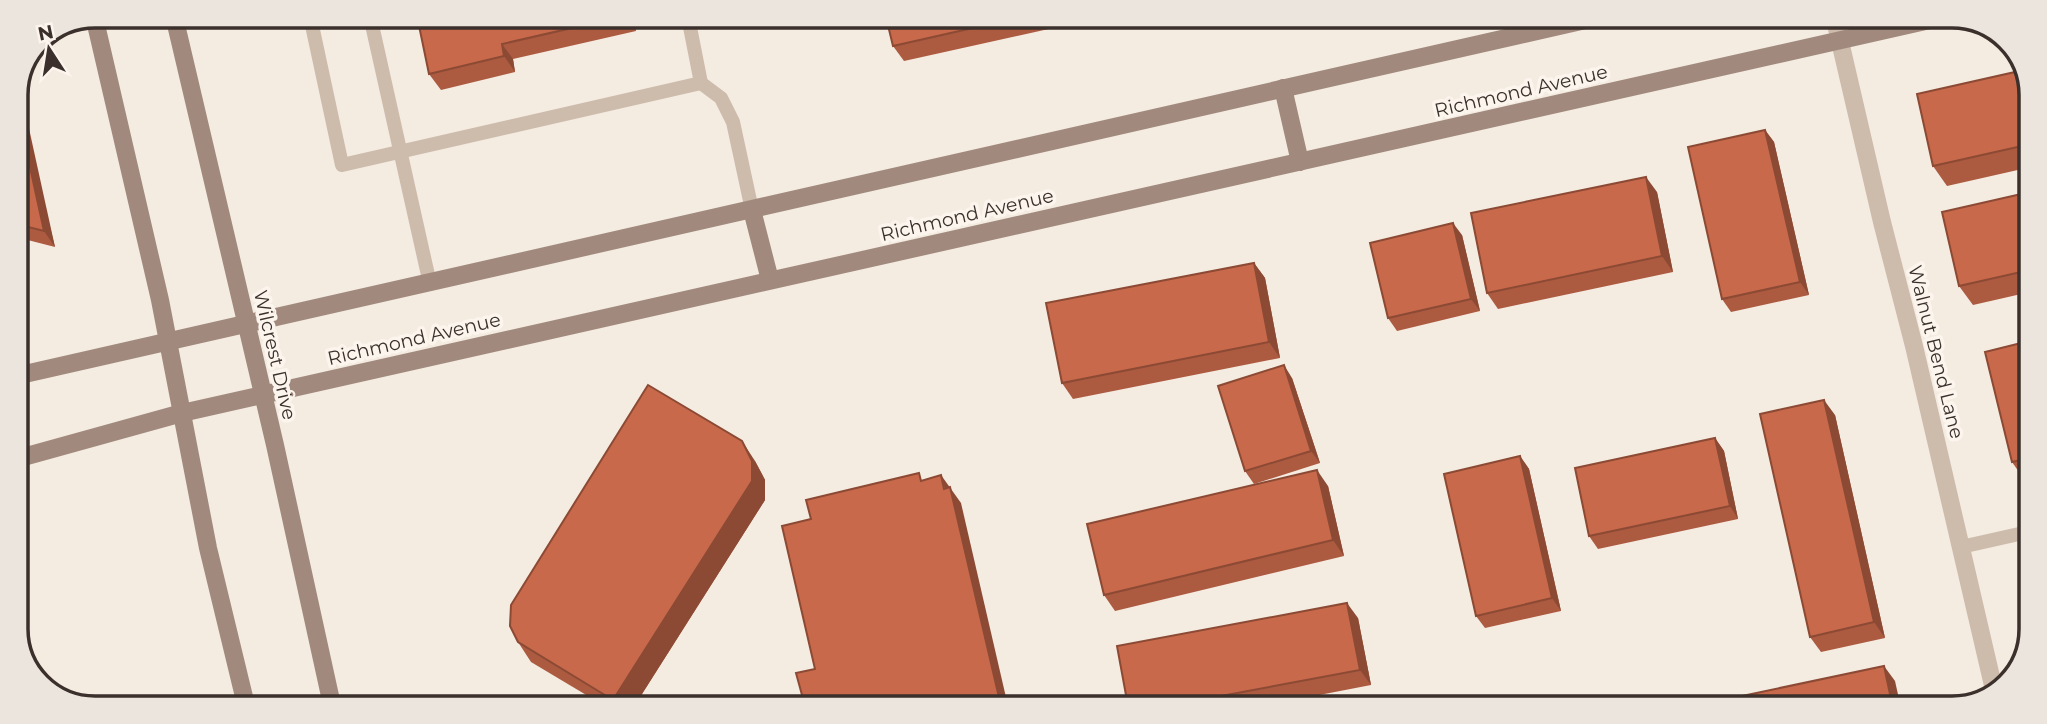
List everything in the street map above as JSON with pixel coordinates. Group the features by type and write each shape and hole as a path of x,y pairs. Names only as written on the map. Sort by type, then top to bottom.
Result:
{"main road":[{"path":"97,28 169,343 208,548 244,696"},
{"name":"Wilcrest Drive","path":"177,28 330,696"},
{"path":"28,373 1550,28"},
{"name":"Richmond Avenue","path":"28,456 182,413 1894,28"},
{"path":"1283,88 1300,162"},
{"path":"752,210 770,280"}],"street":[{"name":"Walnut Bend Lane","path":"1837,28 1992,682"}],"lane":[{"path":"313,28 342,165 701,83"},
{"path":"373,28 430,284"},
{"path":"690,28 701,83 721,98 733,122 752,210"},
{"path":"1961,547 2019,534"}],"building":[{"path":"419,28 572,28 502,44 504,56 429,74"},
{"path":"889,28 973,28 893,46"},
{"path":"2015,72 2019,90 2019,147 1933,166 1917,94"},
{"path":"1765,130 1800,282 1722,299 1688,147"},
{"path":"28,158 44,231 28,227"},
{"path":"1646,177 1662,256 1487,293 1471,213"},
{"path":"2019,194 2019,272 1959,286 1942,212"},
{"path":"1453,223 1471,299 1388,318 1370,243"},
{"path":"1254,263 1269,342 1062,383 1046,303"},
{"path":"2019,344 2019,460 2012,462 1985,352"},
{"path":"1284,365 1311,451 1245,471 1218,386"},
{"path":"648,385 742,441 752,461 752,481 616,696 606,696 518,642 510,626 511,605"},
{"path":"1824,400 1874,622 1810,637 1760,414"},
{"path":"1715,438 1730,506 1589,536 1575,468"},
{"path":"1520,456 1552,598 1476,616 1444,474"},
{"path":"1317,470 1333,540 1104,595 1087,524"},
{"path":"919,473 921,481 941,475 944,489 950,487 999,696 802,696 796,673 815,669 782,526 811,519 806,500"},
{"path":"1347,603 1360,670 1221,696 1126,696 1117,646"},
{"path":"1884,666 1890,696 1742,696"}]}
